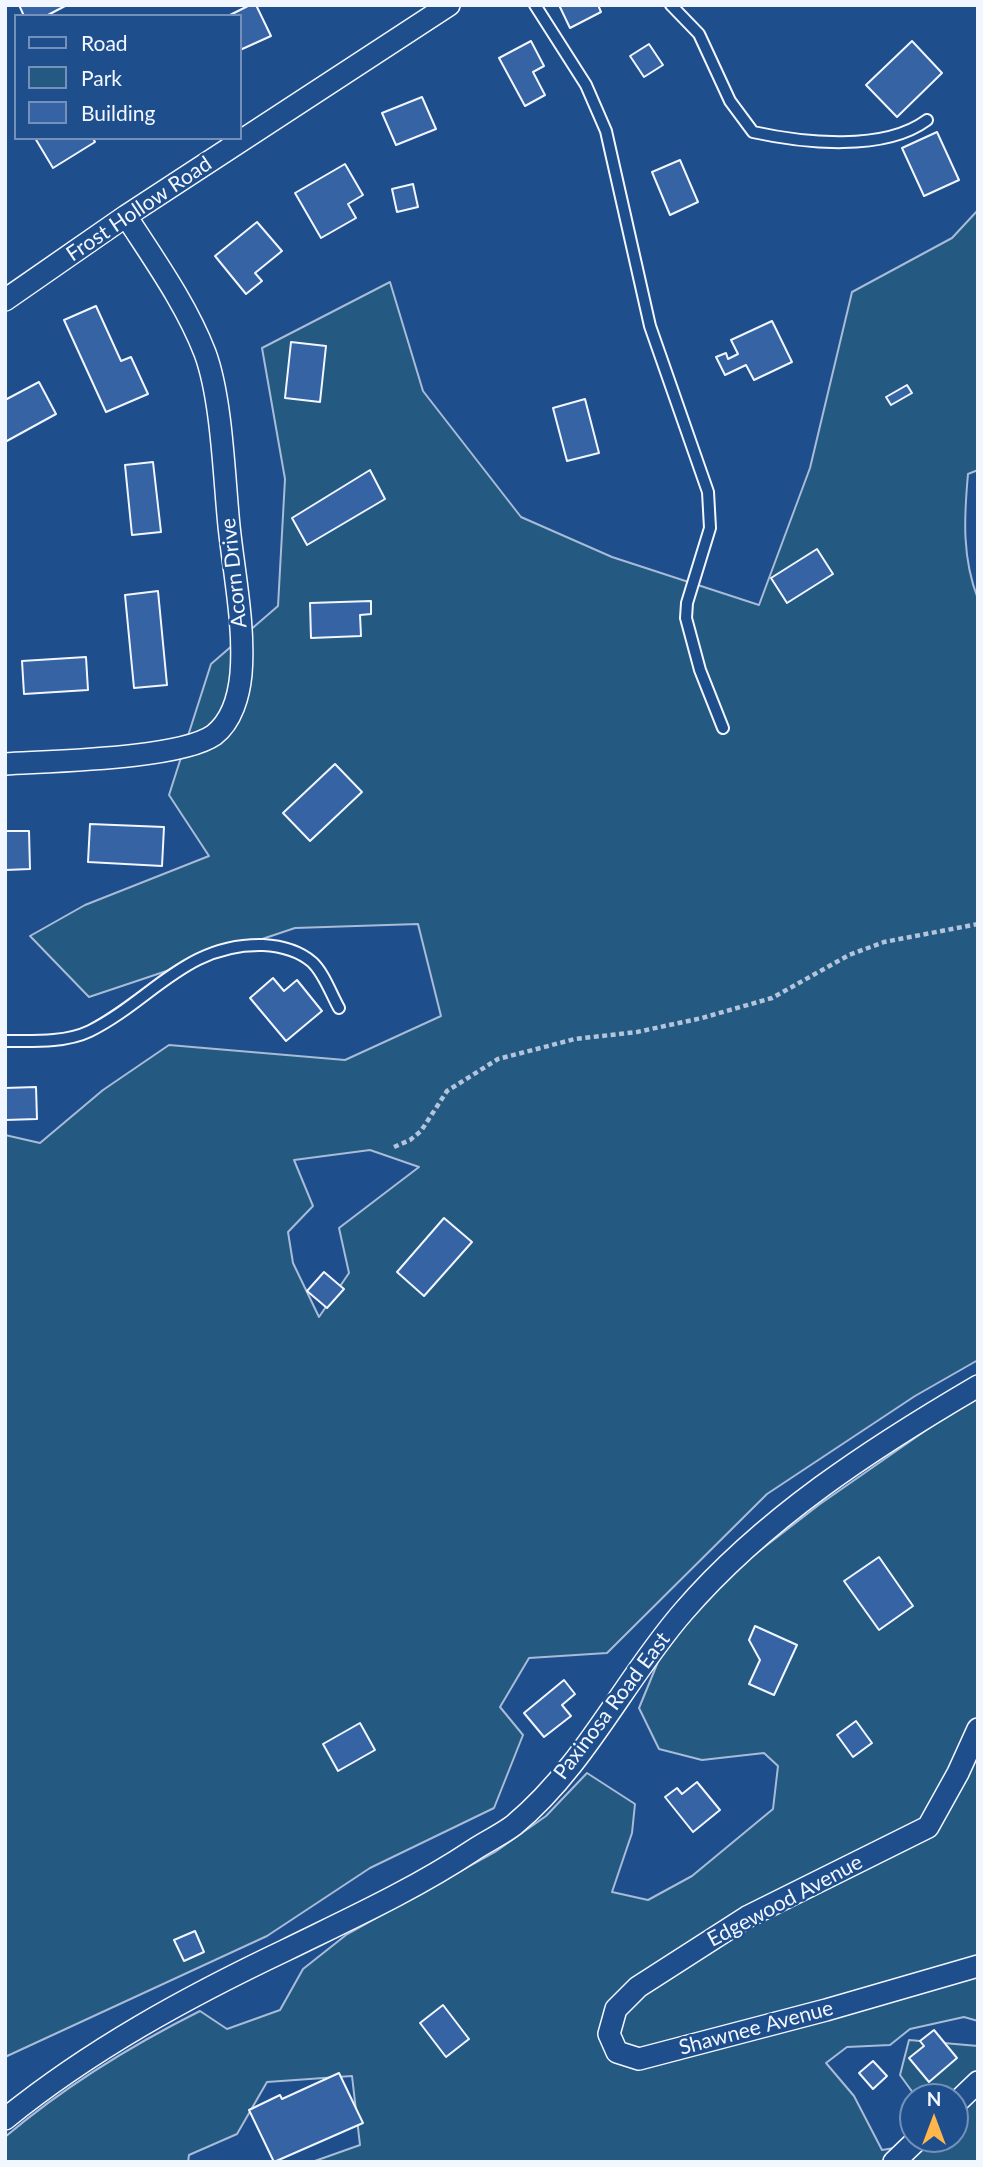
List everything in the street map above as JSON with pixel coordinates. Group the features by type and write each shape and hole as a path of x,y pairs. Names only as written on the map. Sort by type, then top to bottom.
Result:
{"street":[{"name":"Frost Hollow Road","path":"5,300 127,216 449,5"},
{"name":"Acorn Drive","path":"5,764 134,755 189,745 214,735 229,717 237,698 241,672 240,625 218,420 206,357 188,314 127,216"},
{"name":"Paxinosa Road East","path":"5,2119 97,2050 274,1955 433,1877 514,1825 595,1735 632,1678 683,1612 747,1548 821,1488 920,1420 978,1386"},
{"name":"Edgewood Avenue","path":"639,2059 617,2052 609,2034 616,2009 638,1987 747,1917 928,1827 978,1730"},
{"name":"Shawnee Avenue","path":"639,2059 978,1966"}],"lane":[{"path":"535,5 586,85 606,131 632,257 650,326 708,492 710,528 687,603 686,618 701,670 723,728"},
{"path":"671,5 699,34 730,101 752,131 783,138 873,141 911,132 926,120"},
{"path":"5,1041 49,1040 87,1032 126,1010 160,981 204,954 240,945 273,946 298,951 314,964 339,1008"}],"path":[{"path":"394,1147 410,1140 421,1131 447,1091 498,1059 563,1042 637,1032 772,998 849,955 884,942 978,924"}],"green space":[{"path":"978,210 978,470 968,474 965,522 969,568 978,599 978,1360 915,1396 767,1494 607,1653 529,1658 500,1707 523,1735 494,1808 370,1868 267,1936 5,2057 5,1135 40,1143 103,1090 169,1045 345,1060 441,1016 418,924 295,928 89,997 30,936 85,905 209,856 169,795 211,664 278,606 285,479 262,348 390,282 423,391 521,517 612,557 759,605 810,468 852,292 952,238","holes":["370,1150 419,1167 339,1228 349,1273 319,1317 293,1263 288,1232 313,1206 294,1160"]},
{"path":"978,1394 978,2021 964,2017 910,2029 890,2045 847,2047 826,2063 854,2096 882,2150 899,2147 899,2153 969,2153 969,2083 906,2083 900,2075 909,2040 978,2046 978,2162 312,2162 360,2145 352,2076 267,2082 237,2134 189,2155 188,2162 5,2162 5,2137 75,2084 148,2038 200,2011 227,2029 280,2010 303,1969 346,1935 495,1852 546,1816 587,1773 635,1804 632,1833 612,1892 648,1900 692,1876 773,1809 778,1766 764,1753 702,1760 659,1749 639,1708 660,1657 696,1607 754,1555 820,1504"}],"building":[{"path":"19,5 67,5 50,14 23,14"},
{"path":"250,5 256,5 271,36 242,49 242,14 232,14"},
{"path":"559,5 598,5 601,12 570,28"},
{"path":"531,41 544,66 533,72 545,95 525,106 499,58"},
{"path":"912,41 942,73 897,117 866,85"},
{"path":"649,44 663,65 644,77 630,56"},
{"path":"422,97 436,129 396,145 382,113"},
{"path":"937,132 959,180 924,196 902,148"},
{"path":"36,140 94,140 95,142 53,168"},
{"path":"680,160 698,202 670,215 652,172"},
{"path":"345,164 363,195 348,204 356,218 321,238 295,193"},
{"path":"413,184 418,207 397,212 392,189"},
{"path":"257,222 282,251 255,273 262,281 246,294 215,256"},
{"path":"96,306 121,361 131,357 148,394 106,412 64,320"},
{"path":"772,321 792,362 754,380 746,365 725,375 716,357 726,353 728,359 738,354 731,340"},
{"path":"291,342 326,346 320,402 285,398"},
{"path":"39,382 56,414 5,442 5,400"},
{"path":"907,385 912,393 891,405 886,397"},
{"path":"585,399 599,453 567,461 553,408"},
{"path":"153,462 161,532 132,535 125,465"},
{"path":"370,470 385,499 307,545 292,518"},
{"path":"817,549 833,574 787,603 771,578"},
{"path":"158,591 167,685 134,688 125,595"},
{"path":"371,601 371,614 360,615 361,636 311,638 310,603"},
{"path":"86,657 88,690 24,694 22,661"},
{"path":"335,764 362,792 310,841 283,813"},
{"path":"90,824 164,827 162,866 88,862"},
{"path":"5,831 29,831 30,869 5,870"},
{"path":"273,978 284,991 297,980 322,1011 286,1041 250,998"},
{"path":"36,1087 37,1119 5,1120 5,1088"},
{"path":"444,1218 472,1242 424,1296 397,1272"},
{"path":"324,1272 344,1289 327,1308 307,1291"},
{"path":"879,1557 913,1606 879,1630 844,1581"},
{"path":"755,1626 797,1645 774,1695 749,1684 760,1660 749,1640"},
{"path":"564,1680 575,1694 562,1705 571,1716 544,1737 524,1713"},
{"path":"856,1721 872,1743 853,1757 837,1735"},
{"path":"360,1723 375,1750 338,1771 323,1744"},
{"path":"697,1782 720,1810 693,1832 665,1797 677,1788 682,1794"},
{"path":"195,1931 204,1952 184,1961 174,1940"},
{"path":"443,2005 469,2039 446,2057 420,2023"},
{"path":"934,2030 957,2058 929,2082 909,2058 924,2046 920,2041"},
{"path":"873,2061 887,2076 873,2089 859,2073"},
{"path":"339,2073 363,2123 274,2162 249,2110 280,2095 282,2099"}]}
